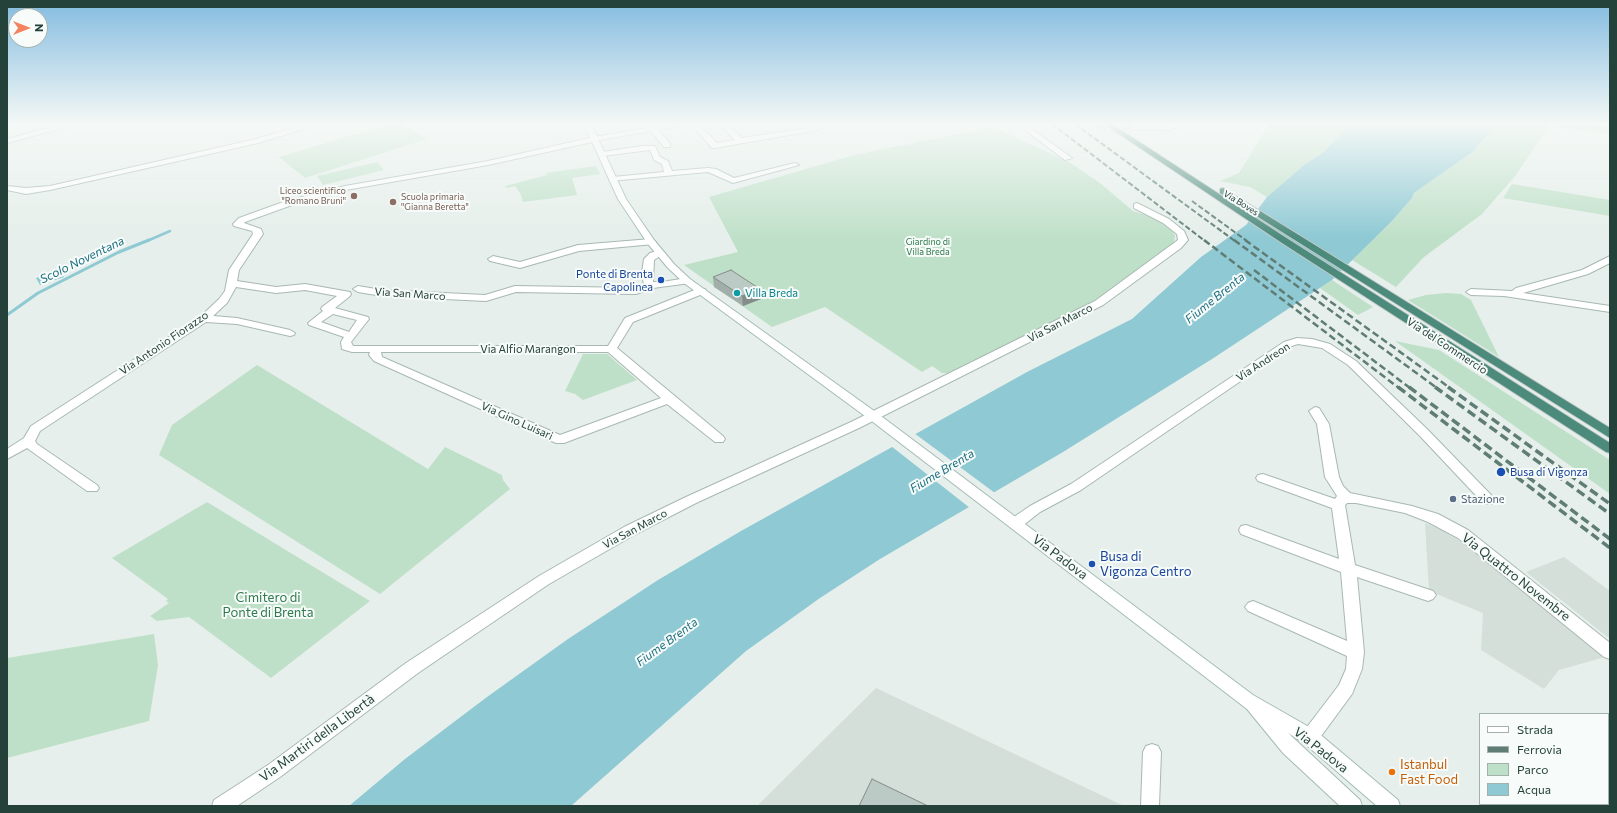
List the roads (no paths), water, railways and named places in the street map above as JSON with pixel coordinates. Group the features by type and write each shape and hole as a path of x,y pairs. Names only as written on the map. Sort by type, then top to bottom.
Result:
{"highway":[{"name":"Via Boves","path":"1164,162 1285,241"},
{"name":"Via Boves","path":"1178,162 1364,280"},
{"name":"Via del Commercio","path":"1285,241 1610,449"},
{"name":"Via del Commercio","path":"1364,280 1610,434"}],"street":[{"path":"7,188 26,191 50,188 165,162"},
{"name":"Via Antonio Fiorazzo","path":"7,455 29,441 36,429 44,423 204,319 222,301 230,291 234,270 258,234 258,231 255,229 238,224 242,220 289,203 345,188 493,162"},
{"path":"605,162 622,199 650,242 687,281 873,416"},
{"path":"664,162 666,163 669,173"},
{"path":"613,179 710,170 733,181 795,165"},
{"name":"Via San Marco","path":"412,668 544,580 629,531 691,500 873,416 1099,303 1181,243 1183,236 1177,230 1166,221 1137,206"},
{"path":"493,259 520,265 578,248 650,242"},
{"path":"652,285 647,280 648,263 653,255 660,254"},
{"path":"1519,295 1517,292 1520,290 1585,272 1610,259"},
{"name":"Via San Marco","path":"358,289 382,293 486,298 515,290 636,291 652,285 677,284 687,281"},
{"path":"231,284 276,290 306,286 346,294 326,309 332,310 364,319 351,336 313,323 332,310"},
{"path":"701,291 629,320 610,349 719,439"},
{"path":"1471,292 1495,292 1610,309"},
{"path":"204,319 249,323 290,333"},
{"name":"Via Alfio Marangon","path":"351,336 346,342 346,347 377,349 610,349"},
{"name":"Via Andreon","path":"1020,520 1076,487 1282,347 1297,341 1312,342 1326,346 1352,363 1423,432 1489,501"},
{"name":"Via Gino Luisari","path":"377,349 375,355 378,359 560,440 669,399"},
{"path":"1310,737 1346,689 1354,669 1356,652 1350,569 1342,502 1332,477 1323,424 1315,411"},
{"name":"Via Padova","path":"873,416 1000,513 1020,520 1247,700 1310,737 1391,806"},
{"path":"29,441 32,446 92,488"},
{"name":"Via Quattro Novembre","path":"1262,478 1342,502 1356,498 1407,509 1433,518 1463,534 1610,652"},
{"path":"1246,530 1350,569 1428,595"},
{"path":"1253,607 1356,652"},
{"name":"Via Martiri della Libertà","path":"221,806 274,770 412,668"},
{"name":"Via Padova","path":"1247,700 1289,747 1353,806"},
{"path":"1150,806 1152,752"}],"water":[{"name":"Fiume Brenta","path":"1309,162 1458,162 1414,193 1412,198 1392,221 1332,280 1212,359 1063,452 880,559 820,598 746,651 571,806 349,806 405,759 487,697 568,639 658,580 741,531 1027,372 1132,319 1201,257 1246,225 1267,197"},
{"path":"60,271 64,277 40,285 36,278"}],"waterway":[{"name":"Scolo Noventana","path":"147,241 170,231"},
{"name":"Scolo Noventana","path":"7,315 38,293 119,252 149,240"}],"railway":[{"path":"1102,162 1205,241"},
{"path":"1127,162 1235,241"},
{"path":"1192,201 1247,241"},
{"path":"1204,240 1399,388"},
{"path":"1234,240 1437,388"},
{"path":"1245,240 1450,388"},
{"path":"1254,270 1410,388"},
{"path":"1398,387 1610,548"},
{"path":"1409,387 1610,539"},
{"path":"1435,387 1610,514"},
{"path":"1448,387 1610,504"}],"place":[{"name":"Liceo scientifico \"Romano Bruni\"","path":"354,196"},
{"name":"Scuola primaria \"Gianna Beretta\"","path":"393,202"},
{"name":"Ponte di Brenta Capolinea","path":"661,280"},
{"name":"Villa Breda","path":"737,293"},
{"name":"Busa di Vigonza","path":"1501,472"},
{"name":"Stazione","path":"1453,499"},
{"name":"Busa di Vigonza Centro","path":"1092,564"},
{"name":"Istanbul Fast Food","path":"1392,772"}],"park label":[{"name":"Giardino di Villa Breda","path":"928,248"},
{"name":"Cimitero di Ponte di Brenta","path":"268,606"}]}
